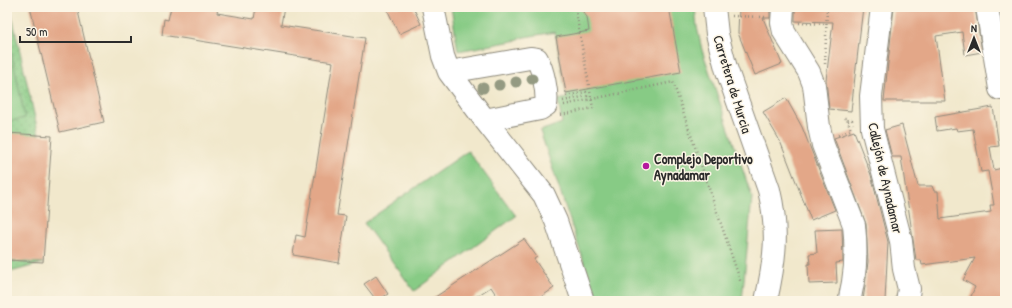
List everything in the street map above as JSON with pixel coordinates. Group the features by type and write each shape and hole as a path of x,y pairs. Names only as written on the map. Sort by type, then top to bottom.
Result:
{"street":[{"path":"433,7 443,56 450,72 485,120 544,195 556,221 583,301"},
{"name":"Callejón de Aynadamar","path":"882,7 871,96 872,129 901,241 904,269 909,289 907,301"},
{"path":"987,7 999,41 1004,92"},
{"name":"Carretera de Murcia","path":"722,12 717,34 726,68 769,190 773,207 775,221 775,251 766,301"},
{"path":"788,15 782,23 784,32 812,79 823,145 854,224 855,238 853,282 850,301"},
{"path":"450,72 530,58 536,59 540,66 547,98 546,105 540,109 485,120"}],"path":[{"path":"566,114 593,108 575,7"},
{"path":"825,72 827,7"},
{"path":"722,12 760,17"},
{"path":"788,15 827,24"},
{"path":"565,96 586,92 587,96 560,102 561,106 673,82 741,283"},
{"path":"844,118 847,118 848,121 852,120 852,122"},
{"path":"833,138 851,130 848,121"}],"green space":[{"path":"7,7 10,7 39,136 7,134"},
{"name":"Complejo Deportivo Aynadamar","path":"451,7 695,7 697,27 702,50 752,197 742,301 597,301 540,131 562,123 558,100 567,98 555,32 458,51"},
{"path":"7,50 11,50 25,118 7,122"},
{"path":"468,151 516,216 414,291 364,223"},
{"path":"7,261 43,263 7,273"}],"building":[{"path":"30,7 77,7 104,122 60,132"},
{"path":"171,7 218,7 217,13 254,19 256,7 284,7 281,25 365,38 337,215 346,216 339,263 293,255 296,235 305,237 333,62 162,35 164,19 168,20"},
{"path":"386,7 413,7 421,24 399,34"},
{"path":"579,7 669,7 681,72 566,93 556,37 589,31 587,17"},
{"path":"739,7 770,7 770,18 763,18 782,64 755,75 738,33"},
{"path":"795,7 863,7 851,111 829,109 826,80 833,22 795,21"},
{"path":"894,7 975,7 982,52 965,55 962,32 936,36 945,101 884,101"},
{"path":"786,98 802,127 835,210 811,220 780,141 763,112"},
{"path":"993,107 999,146 990,147 994,170 1002,168 1005,187 1005,301 969,301 975,287 963,280 975,258 922,265 921,260 916,260 901,157 892,157 885,130 902,125 918,186 932,186 934,191 938,191 940,219 991,212 990,205 994,205 988,171 981,172 973,129 957,131 956,128 937,131 935,117"},
{"path":"854,131 871,175 888,242 885,301 863,301 868,262 866,224 834,138"},
{"path":"8,133 52,136 43,262 7,260"},
{"path":"842,229 843,262 836,263 837,283 809,284 809,254 817,253 815,230"},
{"path":"524,239 537,257 534,259 554,288 535,301 500,301 491,287 469,301 429,301"},
{"path":"376,276 388,294 377,301 364,284"}],"place":[{"name":"Complejo Deportivo Aynadamar","path":"646,166"}]}
